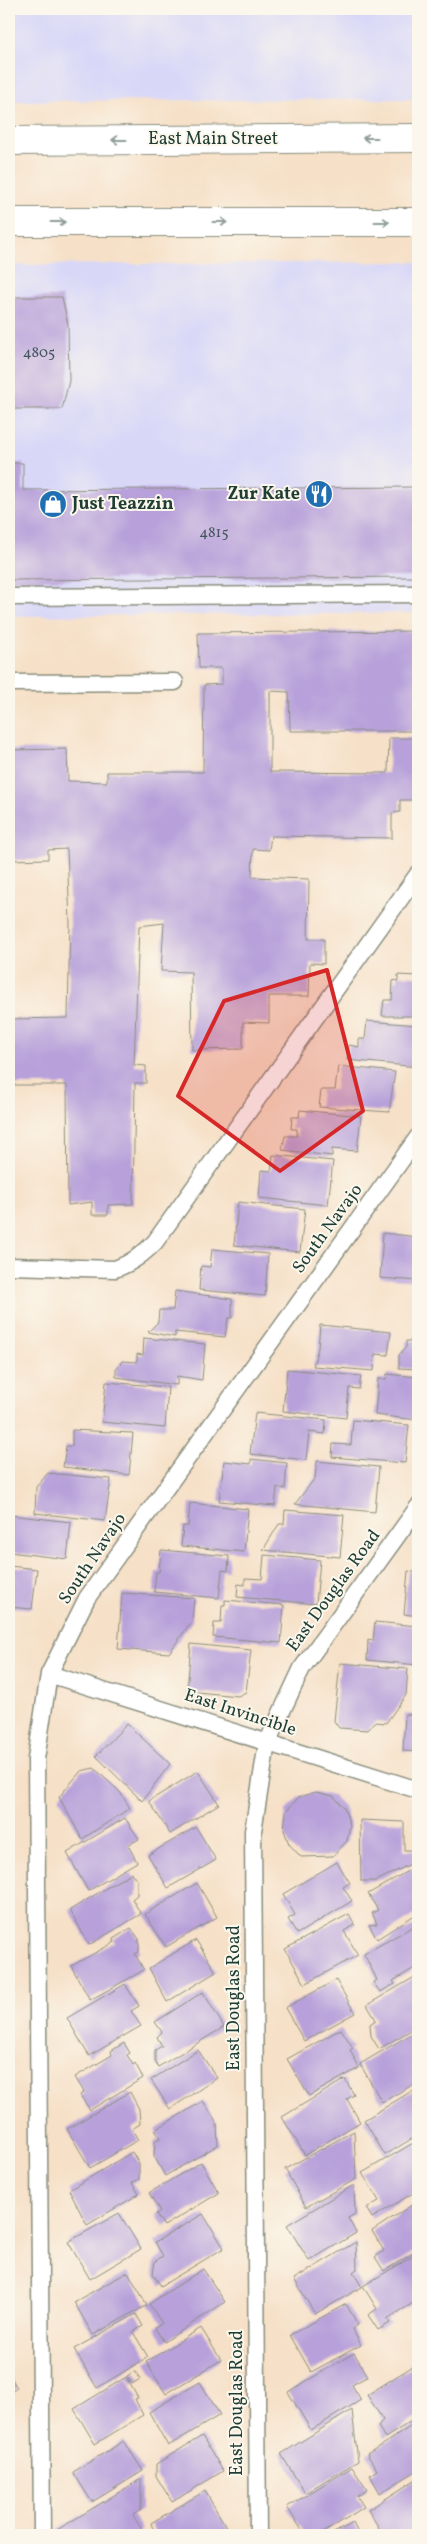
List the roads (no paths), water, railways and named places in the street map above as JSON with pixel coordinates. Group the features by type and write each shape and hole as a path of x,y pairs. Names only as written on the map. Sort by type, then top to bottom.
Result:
{"main road":[{"name":"East Main Street","path":"9,141 418,138"},
{"path":"9,222 418,222"}],"lane":[{"path":"9,597 418,594"},
{"path":"9,683 175,682"},
{"path":"9,1266 115,1269 129,1264 143,1254 155,1242 418,874"},
{"name":"South Navajo","path":"42,2535 36,1760 49,1674 87,1598 418,1137"},
{"name":"East Douglas Road","path":"258,2535 253,1831 267,1742 302,1668 418,1507"},
{"name":"East Invincible","path":"49,1674 418,1790"}],"place":[{"name":"Zur Kate","path":"319,494"},
{"name":"Just Teazzin","path":"53,504"}]}
